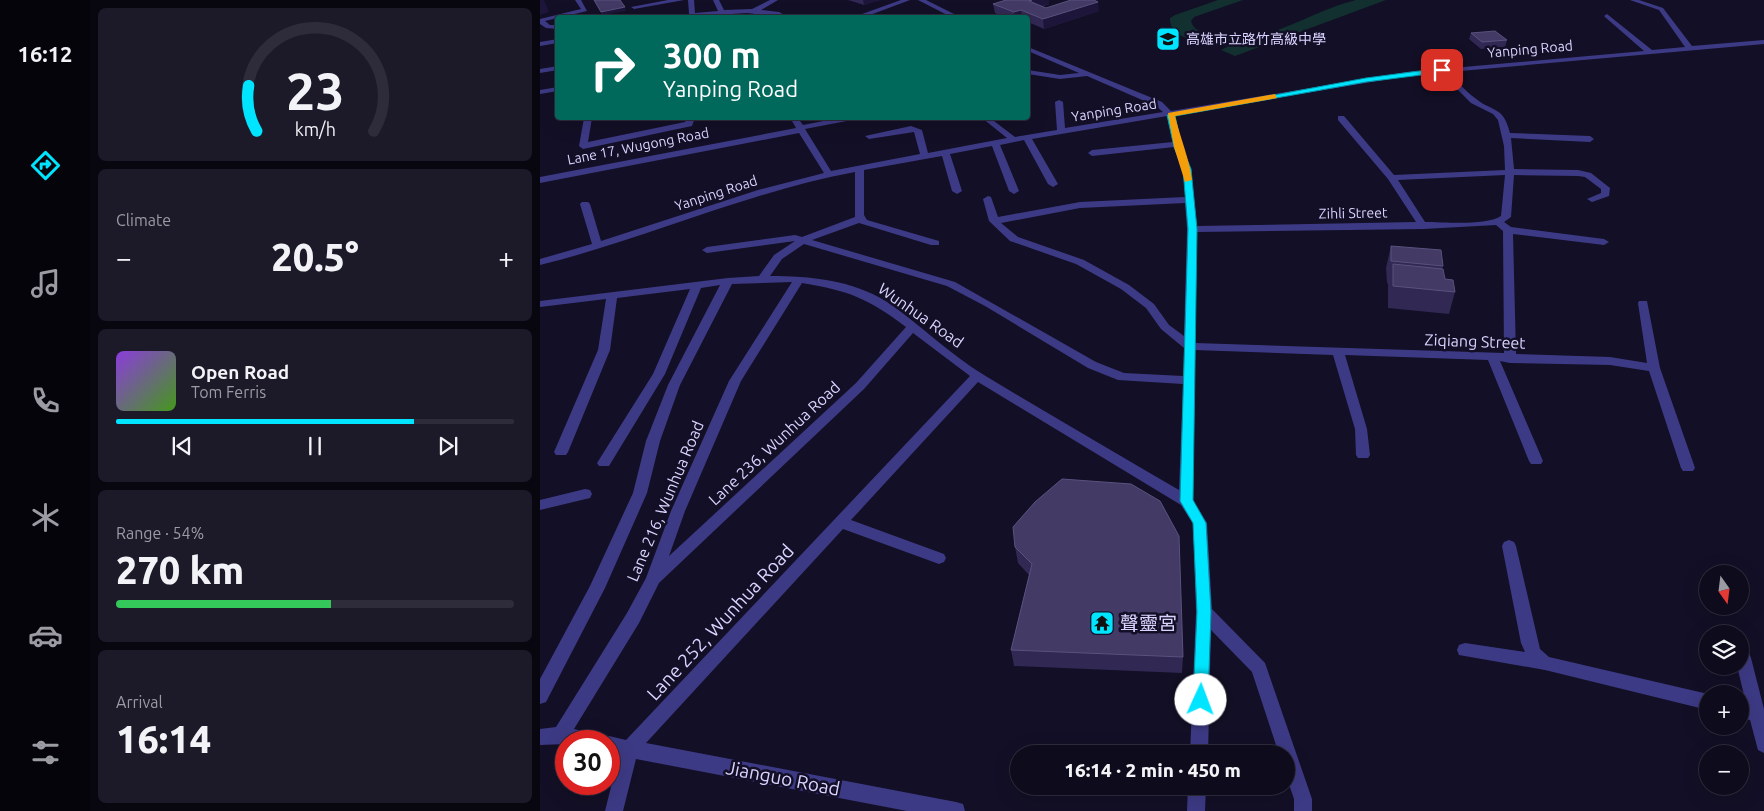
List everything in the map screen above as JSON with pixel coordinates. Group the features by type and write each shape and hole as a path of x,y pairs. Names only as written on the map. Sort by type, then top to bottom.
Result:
{"street":[{"path":"563,15 585,10 578,0"},
{"path":"631,0 635,10 680,0"},
{"path":"690,0 692,15"},
{"path":"716,0 723,14"},
{"path":"752,0 754,11"},
{"path":"754,11 774,0"},
{"path":"863,15 907,0"},
{"path":"922,0 953,15"},
{"path":"1632,0 1661,8 1690,49"},
{"path":"708,15 754,11 771,12 779,15"},
{"path":"1607,16 1650,52"},
{"path":"541,20 555,17"},
{"path":"541,20 555,34"},
{"path":"548,27 555,27"},
{"path":"540,44 555,41"},
{"name":"Yanping Road","path":"540,262 596,246 761,192 829,174 1014,140 1171,115 1366,80 1442,70 1764,42"},
{"path":"1030,50 1159,104 1171,115 1178,144 1187,169 1192,229 1186,501 1200,523 1204,612 1199,745"},
{"path":"540,71 555,68"},
{"path":"1442,70 1479,105 1497,113 1506,135 1510,172 1507,210 1506,218 1498,222 1508,230 1604,242"},
{"path":"1030,72 1060,77 1086,75"},
{"path":"541,93 555,90"},
{"path":"1059,102 1061,132"},
{"path":"1341,118 1392,178 1423,226"},
{"path":"588,120 582,146 689,124 690,120"},
{"path":"797,120 800,129 829,174"},
{"name":"Lane 17, Wugong Road","path":"540,180 840,120"},
{"path":"989,120 1014,140"},
{"path":"868,136 911,128 918,130 925,156"},
{"path":"1506,135 1590,139"},
{"path":"1027,138 1052,184"},
{"path":"995,144 1014,191"},
{"path":"1092,152 1178,144"},
{"path":"945,153 957,191"},
{"path":"859,219 860,168"},
{"path":"1392,178 1510,172 1578,173 1588,175 1606,188 1606,194 1592,199"},
{"path":"988,200 994,221 1014,239 1080,262 1125,287 1150,306 1165,327 1189,346"},
{"path":"994,221 1080,205 1190,200"},
{"path":"585,204 596,246"},
{"path":"763,279 778,257 804,240 859,219"},
{"path":"859,219 863,222 935,243"},
{"name":"Zihli Street","path":"1192,229 1423,226 1498,222"},
{"path":"1508,230 1510,359"},
{"path":"707,250 795,238 804,240 868,261 951,284 989,304 1092,365 1122,377 1188,380"},
{"name":"Wunhua Road","path":"540,304 728,281 763,279 799,279 833,285 864,294 882,304 977,376 1186,501"},
{"name":"Lane 216, Wunhua Road","path":"564,730 633,618 653,580 678,511 735,381 799,279"},
{"path":"540,696 596,588 632,511 640,493 653,441 674,385 728,281"},
{"path":"604,463 659,374 697,285"},
{"path":"561,452 604,350 612,295"},
{"path":"1643,302 1654,368 1688,468"},
{"name":"Lane 236, Wunhua Road","path":"653,580 860,386 912,327"},
{"name":"Ziqiang Street","path":"1189,346 1510,359 1610,361 1654,368"},
{"path":"1338,352 1361,428 1363,455"},
{"path":"1493,358 1536,461"},
{"name":"Lane 252, Wunhua Road","path":"629,749 977,376"},
{"path":"540,505 585,494"},
{"path":"840,522 939,558"},
{"path":"1509,546 1529,643 1534,654 1545,663"},
{"path":"1204,612 1259,668 1303,799 1303,811"},
{"path":"1465,650 1545,663 1699,700"},
{"path":"1747,675 1764,744"},
{"path":"1749,712 1757,714"},
{"path":"540,737 555,736"},
{"name":"Jianguo Road","path":"620,747 956,811"},
{"path":"614,811 629,749"},
{"path":"1196,811 1197,795"}],"green space":[{"path":"1218,0 1243,0 1194,17 1191,21 1195,28 1202,33 1227,39 1265,34 1338,5 1356,0 1386,0 1235,56 1221,50 1229,46 1193,41 1176,32 1171,26 1170,18 1175,15"}],"building":[{"path":"594,0 620,0 625,7 601,12"},
{"path":"1006,0 1032,0 1029,1 1046,8 1071,0 1094,0 1098,2 1043,19 1021,10 1014,12 993,4"},
{"path":"1495,31 1507,40 1482,42 1471,33"},
{"path":"1391,246 1441,250 1443,266 1391,261"},
{"path":"1393,264 1443,269 1445,279 1453,280 1455,292 1393,286"},
{"name":"聲靈宮","path":"1062,479 1131,484 1160,501 1179,536 1183,657 1011,650 1032,564 1015,547 1013,527 1035,502"}],"slow traffic":[{"path":"1188,180 1187,169 1178,147 1171,115 1275,97"}],"place":[{"name":"高雄市立路竹高級中學","path":"1168,39"},
{"name":"聲靈宮","path":"1102,623"}],"route":[{"path":"1201,700 1204,612 1200,523 1186,501 1192,229 1187,169 1178,147 1171,115 1366,80 1442,70"}]}
